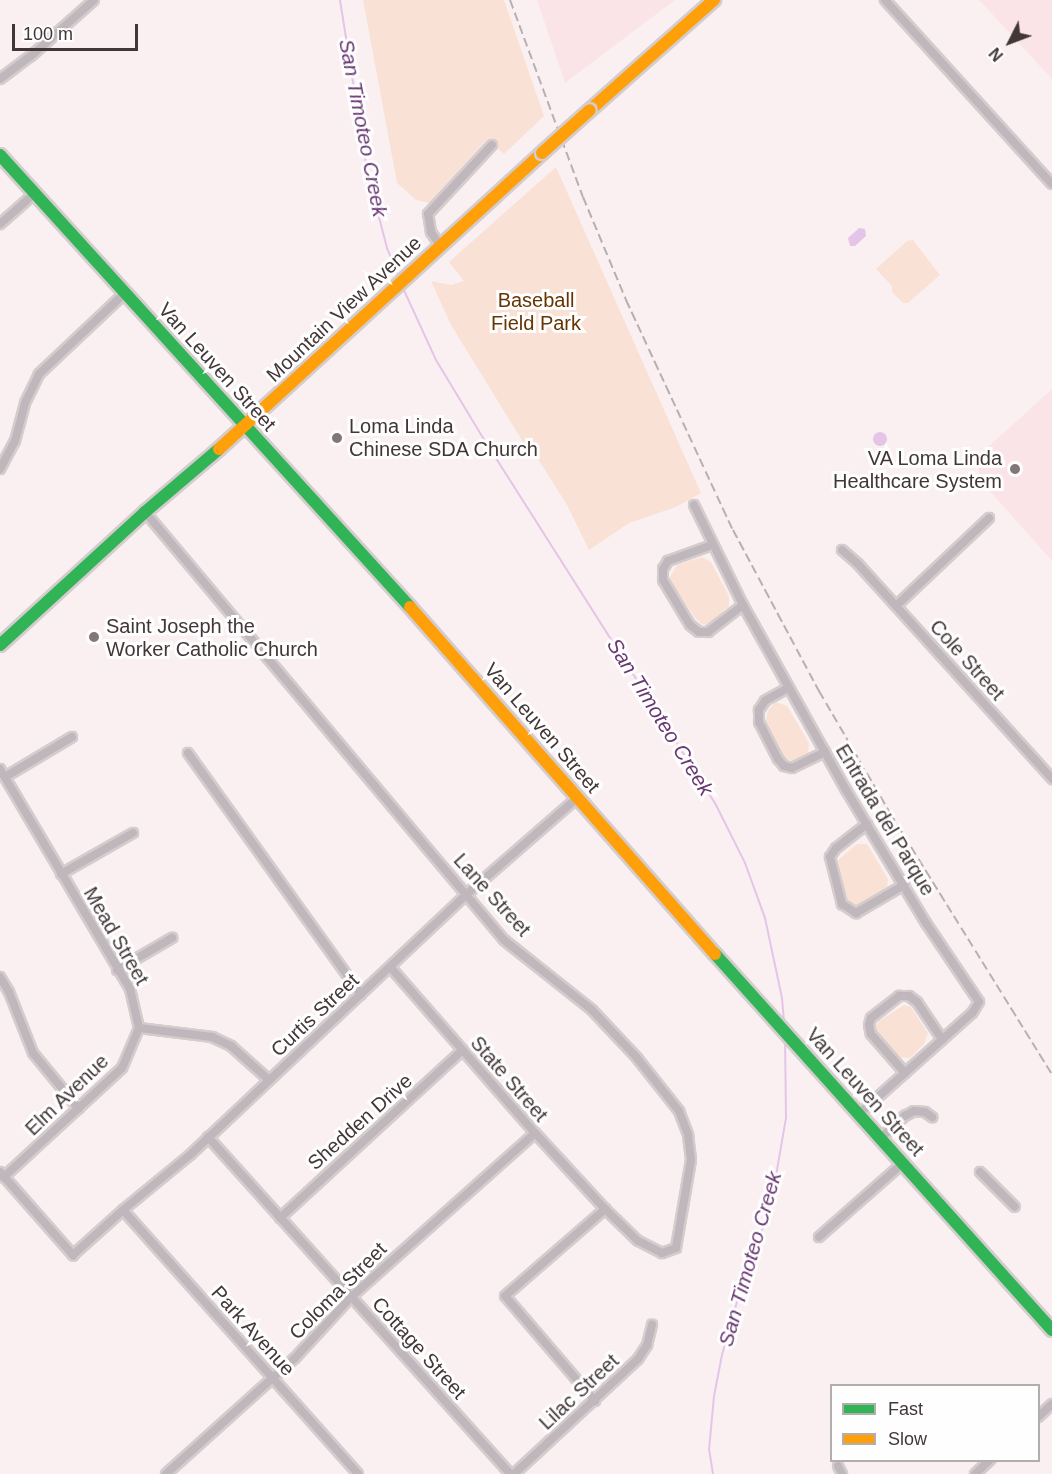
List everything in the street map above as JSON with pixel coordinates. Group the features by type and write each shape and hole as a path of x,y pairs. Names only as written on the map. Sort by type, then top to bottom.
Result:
{"street":[{"path":"0,79 31,56 94,0"},
{"name":"Mountain View Avenue","path":"0,645 714,0"},
{"path":"885,0 1052,184"},
{"path":"441,247 431,232 429,214 492,145"},
{"name":"Van Leuven Street","path":"0,155 413,611 765,1010 1052,1330"},
{"path":"0,224 34,194"},
{"path":"0,469 15,441 25,403 39,374 124,294"},
{"name":"Entrada del Parque","path":"694,506 743,605 788,688 904,885 979,1002 972,1013 859,1114"},
{"name":"Lane Street","path":"145,512 504,940 592,1010 637,1058 679,1110 688,1135 691,1160 676,1248 662,1253 638,1241 605,1209"},
{"path":"896,606 989,518"},
{"path":"712,544 668,561 663,569 663,580 690,625 699,632 708,632 743,605"},
{"name":"Cole Street","path":"842,550 858,564 1052,779"},
{"path":"788,688 765,701 759,711 759,722 778,759 784,766 792,768 825,752"},
{"path":"2,773 72,737"},
{"path":"188,753 360,995"},
{"name":"Mead Street","path":"2,773 130,989 139,1028"},
{"name":"Curtis Street","path":"2,1175 74,1255 123,1210 164,1178 391,968 467,894 578,797"},
{"path":"867,824 836,848 830,857 842,904 856,913 904,885"},
{"path":"61,874 133,833"},
{"path":"117,970 172,938"},
{"name":"State Street","path":"391,968 535,1133 605,1209"},
{"path":"0,977 9,992 33,1053 79,1109"},
{"path":"905,1072 871,1034 869,1024 871,1018 899,996 909,996 917,1002 942,1039"},
{"path":"139,1028 212,1037 231,1046 269,1080"},
{"name":"Elm Avenue","path":"2,1175 79,1109 122,1068 139,1028"},
{"name":"Shedden Drive","path":"280,1218 463,1050"},
{"path":"881,1138 905,1116 914,1111 925,1112 932,1117"},
{"name":"Coloma Street","path":"166,1474 273,1379 351,1297 535,1133"},
{"name":"Cottage Street","path":"208,1137 512,1474"},
{"path":"819,1237 903,1163"},
{"path":"980,1172 1015,1207"},
{"path":"595,1401 505,1296 605,1209"},
{"name":"Park Avenue","path":"123,1210 358,1474"},
{"name":"Lilac Street","path":"512,1474 595,1401 638,1359 647,1345 652,1325"},
{"path":"1040,1415 1052,1404"},
{"path":"975,1474 989,1462"}],"shaded area":[{"path":"537,0 675,0 565,83"},
{"path":"979,0 1052,0 1052,79"},
{"path":"859,228 865,229 866,236 855,246 850,246 848,238"},
{"name":"VA Loma Linda Healthcare System","path":"1052,389 1052,561 980,480 977,457"},
{"path":"877,432 883,432 887,439 883,446 877,446 873,442 873,436"}],"green space":[{"path":"363,0 504,0 544,116 504,154 487,139 429,203 416,200 397,183"},
{"name":"Baseball Field Park","path":"556,167 701,493 676,507 629,523 589,550 567,505 533,451 526,447 451,325 431,281 451,285 464,281 449,262"},
{"path":"913,240 940,275 908,303 903,303 892,292 892,286 876,269 907,241"},
{"path":"702,557 711,562 729,596 729,606 710,623 703,625 696,619 670,582 670,577 677,565"},
{"path":"776,702 787,706 809,743 808,755 796,761 782,756 766,721 768,710"},
{"path":"857,844 867,844 888,879 887,890 862,907 852,908 846,900 838,860"},
{"path":"904,1005 911,1007 928,1033 924,1044 910,1058 898,1057 877,1034 875,1027 879,1021"}],"waterway":[{"name":"San Timoteo Creek","path":"340,0 367,171 387,248 399,278"},
{"name":"San Timoteo Creek","path":"402,286 436,360 480,433 715,803 745,863 765,918 782,998 784,1023"},
{"name":"San Timoteo Creek","path":"713,1474 709,1450 714,1396 722,1355 752,1248 764,1226 772,1199 786,1118 785,1041"}],"railway":[{"path":"510,0 583,197 626,300 733,530 819,691 890,813 1052,1074"}],"traffic: fast":[{"path":"0,155 410,607"},
{"path":"0,645 145,512 219,449"},
{"path":"715,954 1052,1330"}],"traffic: slow":[{"path":"590,110 714,0"},
{"path":"542,153 590,110"},
{"path":"219,449 542,153"},
{"path":"410,607 715,954"}],"place":[{"name":"Loma Linda Chinese SDA Church","path":"337,438"},
{"name":"VA Loma Linda Healthcare System","path":"1015,469"},
{"name":"Saint Joseph the Worker Catholic Church","path":"94,637"}]}
